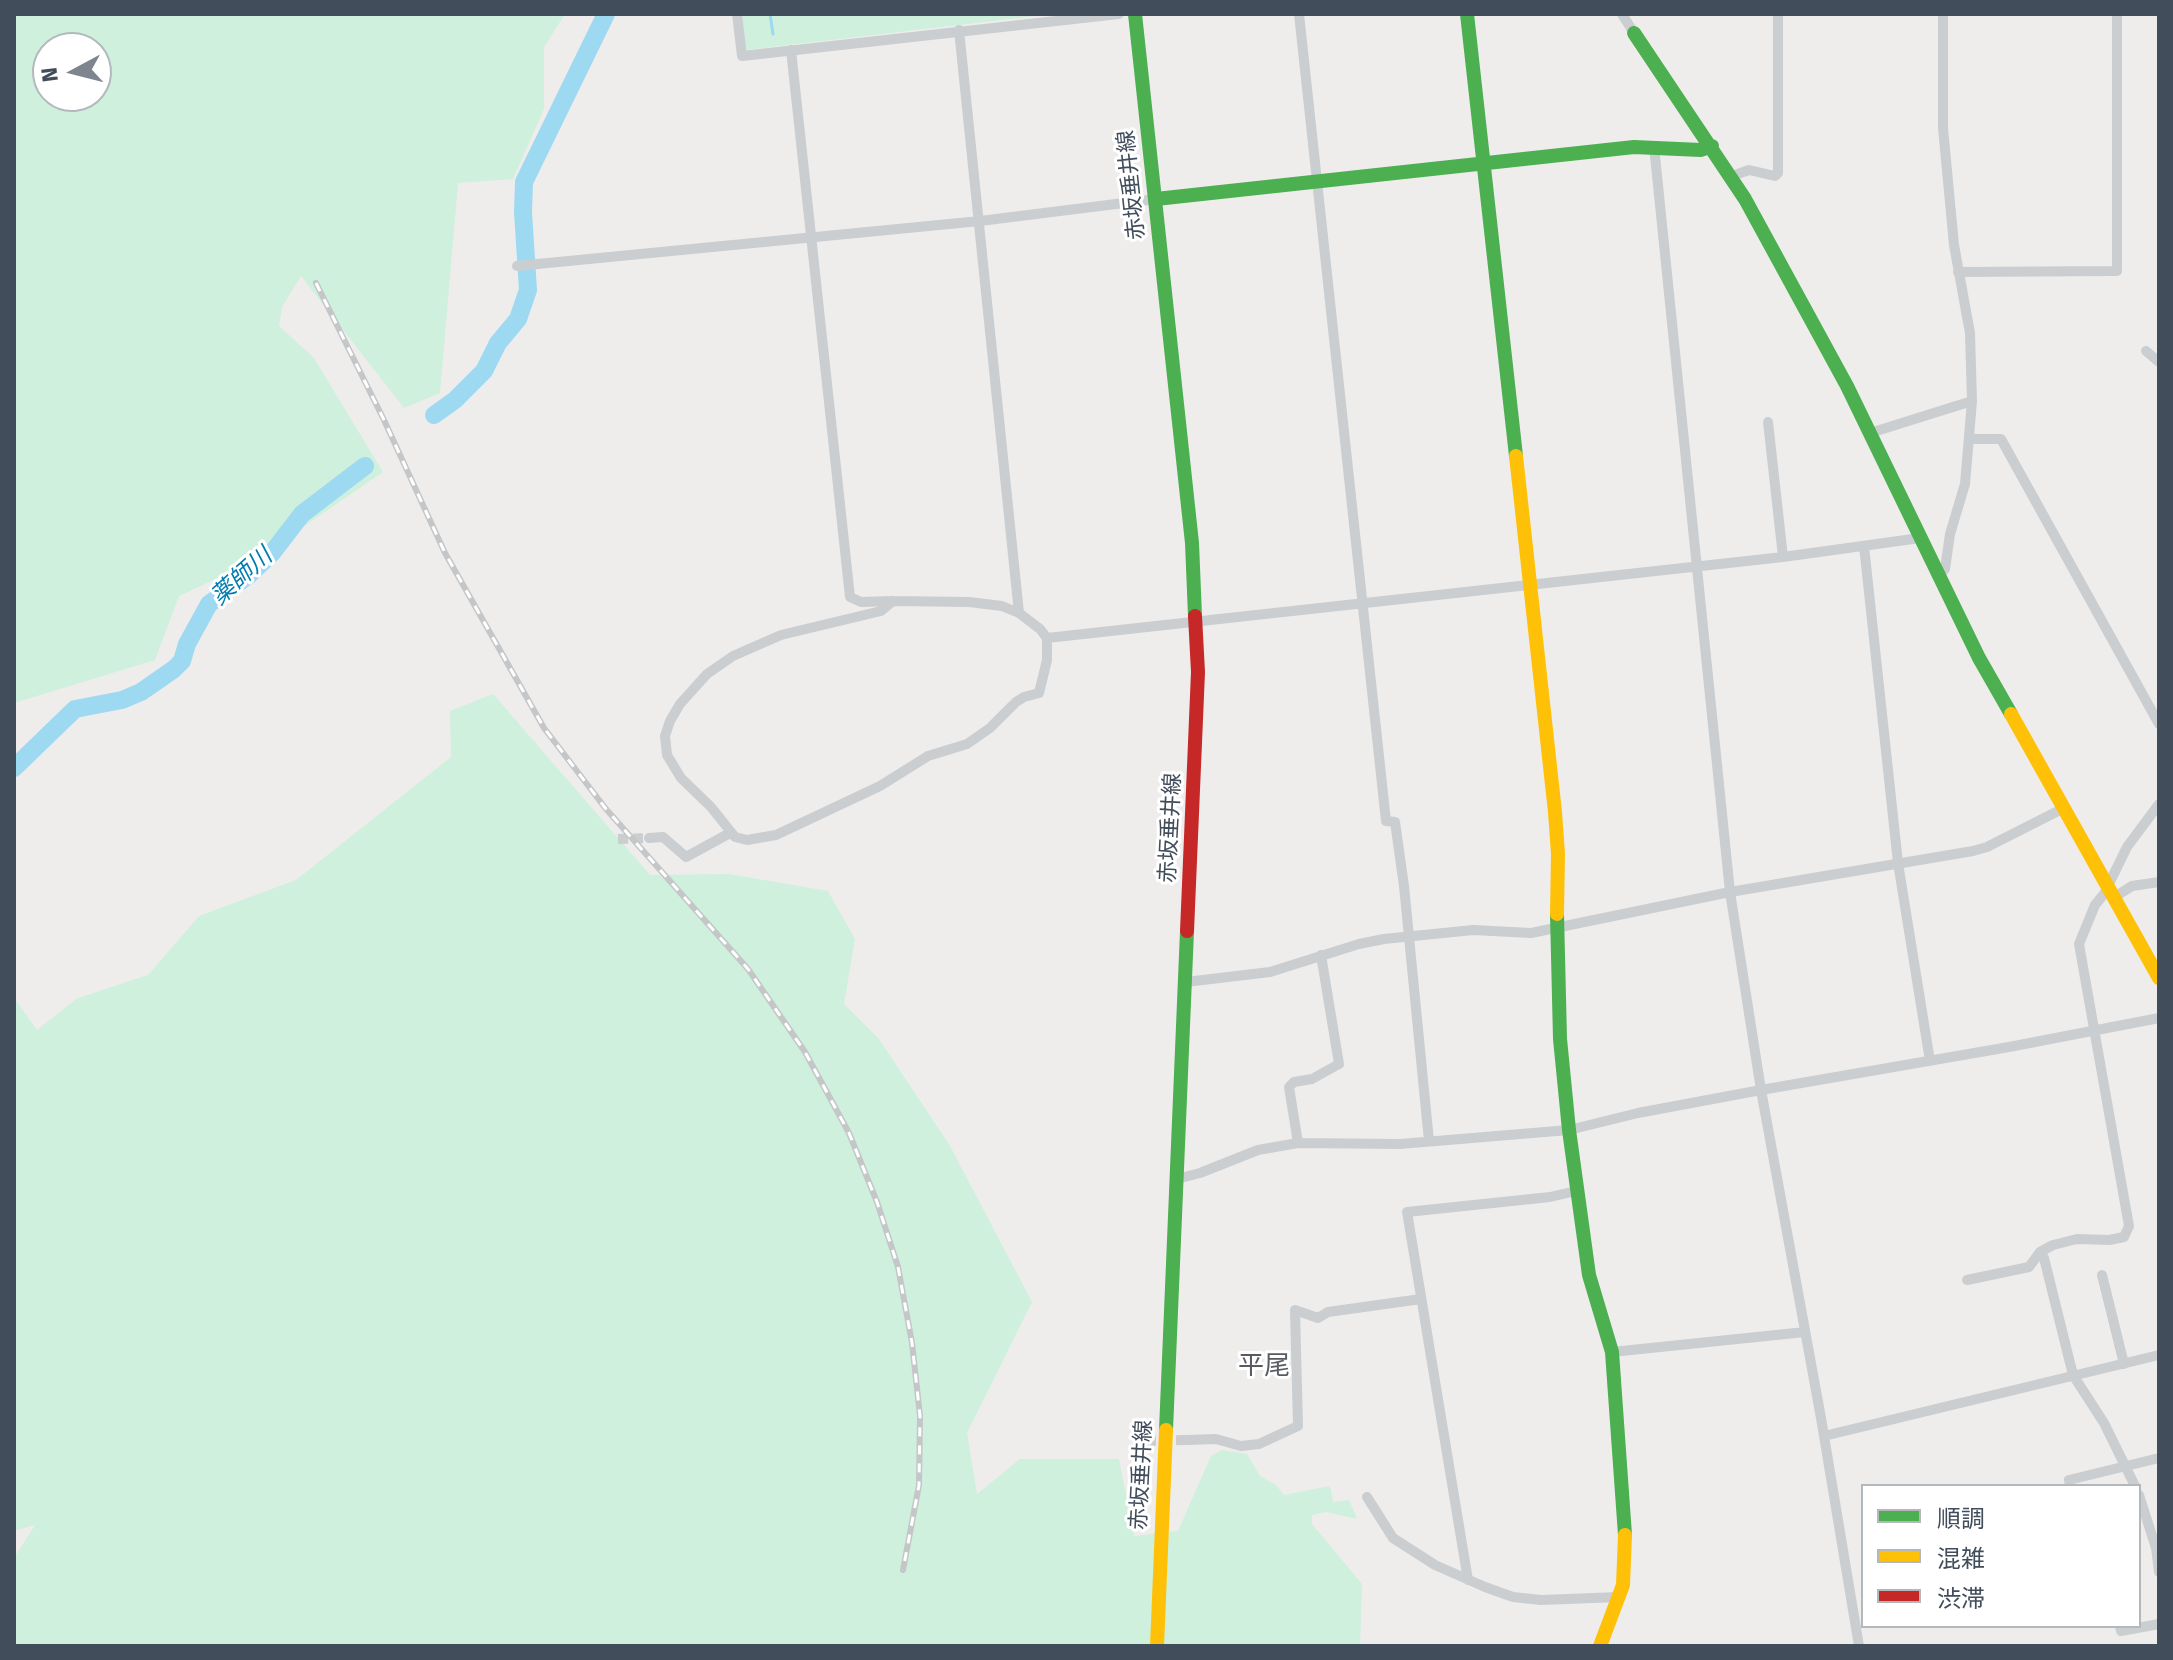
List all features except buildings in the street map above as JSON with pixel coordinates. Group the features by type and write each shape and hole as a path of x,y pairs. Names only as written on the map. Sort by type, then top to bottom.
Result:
{"street":[{"path":"737,14 742,56 1119,14"},
{"name":"赤坂垂井線","path":"1135,14 1192,543 1198,672 1157,1646"},
{"path":"1299,14 1386,821 1395,822 1411,938 1429,1141"},
{"path":"1467,14 1558,854 1560,1039 1569,1130 1589,1275 1612,1352 1616,1382 1626,1556 1619,1597 1600,1646"},
{"path":"1732,176 1749,170 1775,176 1778,173 1778,14"},
{"path":"1937,576 1945,569 1950,534 1965,484 1972,401 1970,333 1958,272 1943,128 1943,14"},
{"path":"1958,272 2117,271 2117,14"},
{"path":"1625,15 1634,33 1732,176 1835,363 1971,645 2159,978"},
{"path":"959,30 1019,613"},
{"path":"791,50 850,597 861,602 969,602 1002,606 1019,613 1047,638 1783,557 1920,538"},
{"path":"1654,146 1730,892 1761,1090 1859,1646"},
{"path":"517,266 980,221 1317,181 1654,146 1701,150 1712,146"},
{"path":"2146,351 2159,362"},
{"path":"1870,433 1972,401"},
{"path":"1768,422 1783,557"},
{"path":"1970,439 2001,439 2159,724"},
{"path":"1864,546 1898,863 1930,1061"},
{"path":"893,601 881,611 781,635 733,656 707,674 680,704 665,736 667,755 681,778 711,807 730,833 747,840 776,835 880,786 928,756 967,744 990,728 1016,702 1039,693 1047,660 1047,638"},
{"path":"2110,892 2127,847 2159,804"},
{"path":"1186,982 1270,972 1371,941 1473,930 1531,933 1730,892 1987,847 2062,809"},
{"path":"649,838 663,837 686,857 730,833"},
{"path":"1967,1280 2029,1267 2040,1252 2077,1239 2124,1237 2129,1226 2079,944 2095,905 2104,894 2159,882"},
{"path":"1298,1143 1289,1087 1294,1082 1312,1079 1339,1064 1321,955"},
{"path":"1177,1179 1258,1150 1298,1143 1400,1144 1569,1130 1638,1113 2159,1018"},
{"path":"1468,1580 1407,1212 1539,1199 1576,1191"},
{"path":"2040,1252 2073,1375 2104,1423 2134,1484"},
{"path":"2102,1275 2124,1364"},
{"path":"1187,1440 1216,1439 1241,1446 1250,1445 1298,1426 1295,1310 1318,1318 1328,1312 1421,1299"},
{"path":"1612,1352 1805,1332"},
{"path":"1824,1436 2159,1355"},
{"path":"2070,1484 2069,1480 2159,1458"},
{"path":"1367,1497 1393,1538 1413,1553 1468,1580 1513,1597 1541,1600 1619,1597"},
{"path":"2141,1501 2156,1548 2159,1572"}],"green space":[{"path":"14,14 565,14 544,47 544,109 513,179 458,183 440,393 404,408 301,276 282,307 279,326 314,358 383,472 252,562 179,596 155,660 14,703"},
{"path":"742,14 1052,14 746,50"},
{"path":"493,694 650,875 729,874 828,891 855,939 844,1004 879,1039 950,1146 1032,1302 967,1433 977,1494 1020,1459 1119,1459 1134,1536 1178,1531 1211,1456 1222,1450 1247,1454 1260,1476 1276,1485 1284,1495 1330,1486 1333,1502 1349,1500 1357,1519 1326,1512 1312,1515 1312,1524 1362,1584 1360,1646 14,1646 14,1558 35,1525 14,1531 14,998 37,1030 76,999 148,975 199,916 296,880 451,757 450,711"}],"waterway":[{"name":"薬師川","path":"434,415 455,400 484,371 498,343 518,319 528,290 524,182 606,14"},
{"path":"770,14 773,34"},
{"name":"薬師川","path":"14,768 75,709 122,700 141,692 174,669 182,661 187,644 209,604 249,575 272,553 302,514 365,466"}],"tunnel":[{"path":"618,839 649,838"},
{"path":"1146,1441 1187,1440"}],"railway":[{"path":"316,283 445,553 544,728 606,809 748,969 805,1052 849,1133 877,1202 898,1267 912,1343 920,1416 919,1485 903,1570"}],"traffic: fast":[{"path":"1135,14 1192,543 1195,616"},
{"path":"1467,14 1516,456"},
{"path":"1634,33 1745,199 1847,386 1979,658 2011,714"},
{"path":"1156,199 1634,147 1701,150 1712,146"},
{"path":"1557,914 1560,1039 1569,1130 1589,1275 1612,1352 1625,1535"},
{"path":"1166,1430 1187,931"}],"traffic: slow":[{"path":"1516,456 1555,812 1557,914"},
{"path":"2011,714 2159,978"},
{"path":"1157,1646 1166,1430"},
{"path":"1600,1646 1623,1585 1625,1535"}],"traffic: jam":[{"path":"1187,931 1198,672 1195,616"}],"district":[{"name":"平尾","path":"1264,1367"}]}
